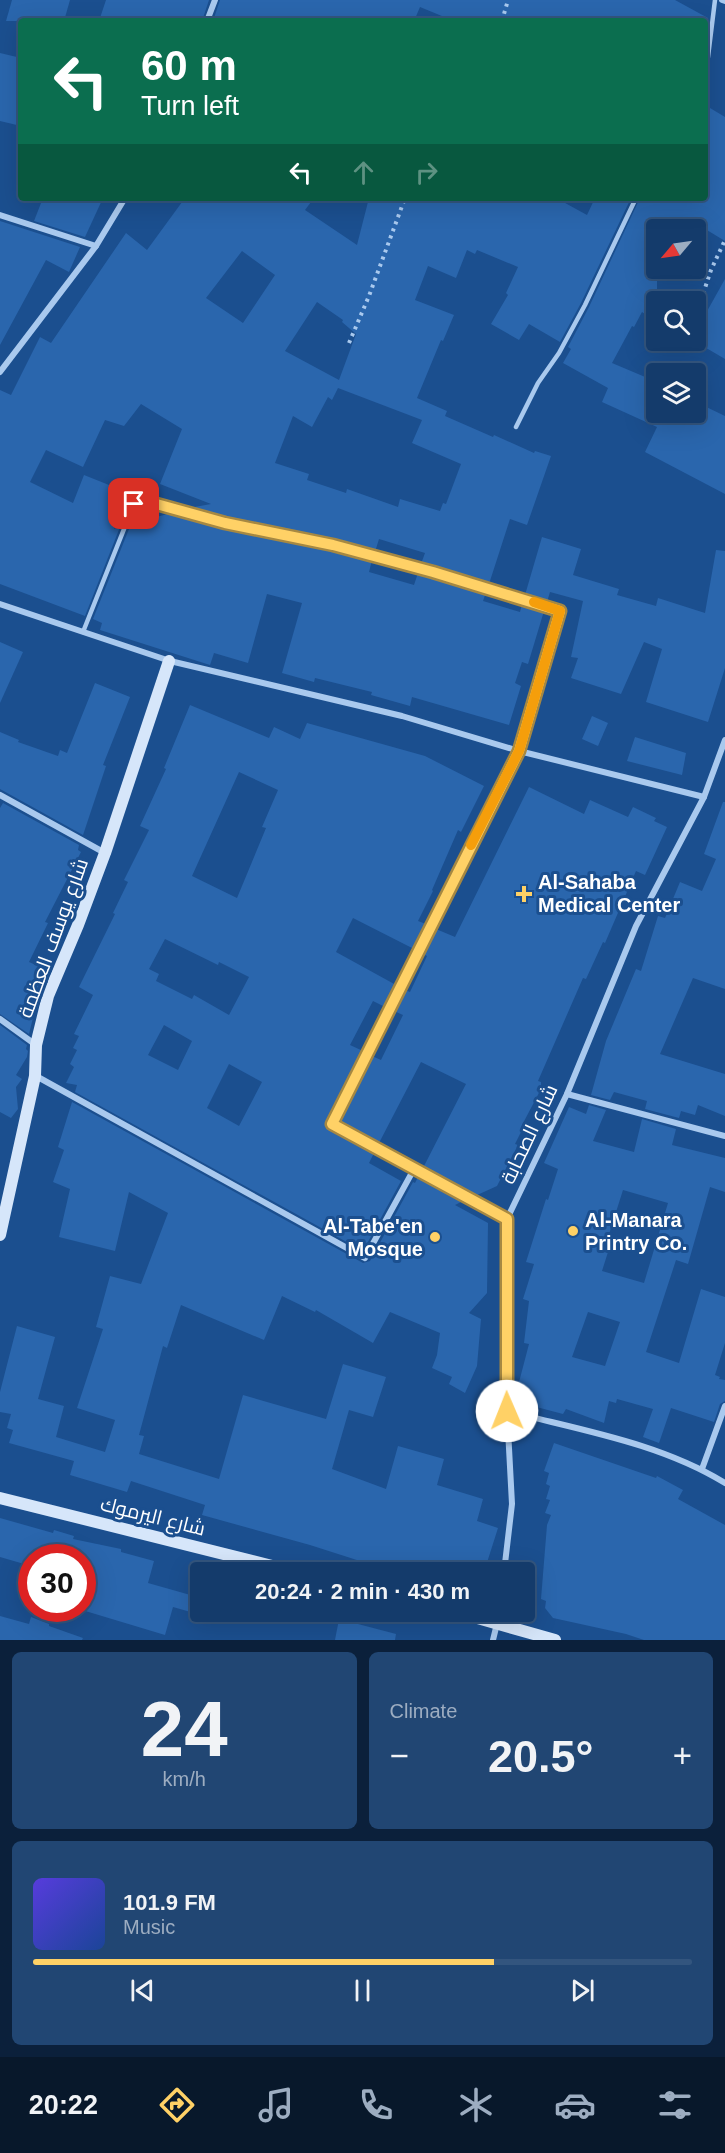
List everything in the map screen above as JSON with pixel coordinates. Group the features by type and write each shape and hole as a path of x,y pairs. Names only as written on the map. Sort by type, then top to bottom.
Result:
{"street":[{"path":"208,18 215,0"},
{"path":"0,372 96,246 123,201"},
{"path":"0,214 96,246"},
{"path":"0,604 169,661 402,716 519,751 704,797"},
{"name":"شارع يوسف العظمة","path":"0,1235 35,1076 36,1046 48,996 105,853 169,661"},
{"name":"شارع الصحابة","path":"505,1562 512,1504 507,1411 507,1219 567,1094 636,926 704,797 725,740"},
{"path":"507,1219 332,1124 519,751"},
{"path":"0,795 105,853"},
{"path":"0,1019 36,1046"},
{"path":"35,1076 365,1258 414,1169"},
{"path":"567,1094 725,1136"},
{"path":"702,1469 725,1406"},
{"path":"507,1411 641,1446 702,1469 725,1483"},
{"name":"شارع اليرموك","path":"0,1498 256,1562"},
{"path":"494,1640 498,1622"},
{"path":"511,1622 555,1640"}],"lane":[{"path":"708,57 715,0"},
{"path":"516,427 537,383 559,353 585,305 635,201"},
{"path":"83,632 134,504 142,500 225,523 333,545 442,574 560,611 519,751"}],"path":[{"path":"503,18 508,0"},
{"path":"349,344 404,201"},
{"path":"704,291 725,240"}],"building":[{"path":"12,0 70,0 65,18 18,18 18,21 6,21"},
{"path":"106,0 209,0 203,18 100,18"},
{"path":"220,0 675,0 708,18 447,18 420,7 415,18 214,18"},
{"path":"0,53 18,57 18,125 0,121"},
{"path":"708,107 725,117 725,241 706,229 706,219 646,219 646,279 657,279 657,291 646,291 646,315 642,312 634,327 632,326 612,363 646,377 646,422 602,402 608,388 563,363 571,349 568,347 639,201 708,201"},
{"path":"42,201 102,201 85,237 34,221"},
{"path":"183,201 312,201 305,210 357,245 368,201 561,201 587,215 594,201 630,201 560,342 529,324 519,340 491,324 508,295 506,293 518,267 477,250 475,254 467,250 456,278 428,266 415,300 454,315 417,398 447,411 445,416 493,437 494,435 534,453 535,451 551,456 527,525 510,519 489,584 421,564 425,553 379,539 375,552 334,541 226,519 189,508 211,504 160,484 182,429 141,404 124,426 105,420 83,467 46,450 30,482 73,503 84,475 129,493 114,529 120,527 85,616 0,584 0,390 11,395 40,337 51,343 126,233 147,250","holes":["242,251 275,275 243,323 206,298","317,302 343,320 342,322 356,334 339,380 285,351","338,388 422,420 412,443 461,464 446,504 443,503 440,511 400,499 398,507 347,489 346,493 307,480 309,474 275,463 293,416 312,427 328,397 332,400"]},
{"path":"0,221 80,247 69,272 46,260 0,345"},
{"path":"725,279 725,359 706,348 706,313"},
{"path":"706,407 725,416 725,494 645,452 657,427 648,423 706,423"},
{"path":"171,513 372,560 369,572 414,585 418,573 486,592 483,601 520,612 522,604 544,611 528,664 522,662 515,683 521,686 509,725 412,697 410,706 371,695 372,692 315,678 314,682 282,673 302,603 267,594 248,663 214,653 210,665 100,630 102,623 93,619 131,524"},
{"path":"542,537 581,549 573,575 619,589 617,595 656,606 658,598 705,613 716,550 725,551 725,668 708,722 646,702 662,649 644,642 621,694 571,678 578,658 571,657 583,601 550,592 547,602 525,595"},
{"path":"0,642 23,652 0,703"},
{"path":"95,683 130,697 103,765 106,766 83,835 0,789 0,732 19,740 18,742 58,756 60,750 67,753"},
{"path":"190,705 269,738 274,727 300,739 307,723 425,756 484,786 461,832 458,830 418,921 426,924 414,949 353,918 336,952 396,985 385,1007 373,1001 350,1045 363,1051 327,1124 329,1129 374,1153 369,1163 401,1181 363,1251 75,1092 77,1085 66,1083 74,1067 70,1064 77,1050 73,1048 79,1036 74,1034 93,995 79,987 115,914 113,913 128,882 124,880 149,830 140,826 166,769 164,768","holes":["239,772 278,790 262,827 266,828 237,898 192,876","165,939 218,965 219,962 249,977 229,1015 194,995 192,999 156,981 159,974 149,969","164,1025 192,1041 178,1070 148,1055","229,1064 262,1082 239,1126 207,1108"]},
{"path":"592,716 608,723 598,746 582,739"},
{"path":"635,737 686,753 682,775 627,761"},
{"path":"529,787 584,814 590,800 628,817 633,807 656,818 654,821 667,827 645,875 636,871 605,943 603,942 586,979 583,978 538,1081 541,1082 541,1089 521,1127 523,1128 515,1144 518,1145 497,1186 475,1196 423,1168 466,1084 421,1062 379,1143 339,1122 372,1056 381,1060 403,1015 394,1011 405,990 410,992 427,956 423,954 436,929 455,937"},
{"path":"723,802 725,802 725,989 693,978 660,1054 725,1074 725,1116 698,1105 695,1115 681,1111 679,1118 645,1109 647,1101 614,1092 610,1100 591,1095 606,1041 636,969 641,971 658,916 665,918 680,882 702,891 716,859 704,854"},
{"path":"3,803 79,845 78,850 81,852 45,922 48,923 29,962 45,969 29,1034 0,1014 0,808"},
{"path":"0,1025 27,1045 28,1051 16,1075 22,1079 16,1087 18,1109 11,1118 0,1112"},
{"path":"72,1102 363,1263 370,1261 413,1182 415,1183 418,1177 463,1201 455,1205 488,1223 487,1293 469,1313 481,1319 477,1366 465,1393 449,1384 452,1377 432,1368 437,1355 440,1333 390,1312 373,1343 316,1310 315,1312 282,1296 264,1340 181,1305 167,1348 163,1346 139,1435 144,1436 139,1454 219,1479 243,1395 326,1419 343,1364 386,1377 373,1417 349,1410 332,1469 386,1489 398,1446 444,1459 437,1485 483,1499 477,1521 498,1528 487,1562 363,1562 202,1515 205,1505 131,1481 127,1492 70,1475 74,1461 9,1443 13,1430 7,1428 11,1414 0,1412 0,1392 17,1326 55,1337 38,1399 64,1406 56,1437 105,1452 115,1420 77,1408 103,1329 96,1327 110,1276 141,1284 168,1213 129,1192 115,1251 59,1237 70,1189 53,1182 64,1150 58,1147"},
{"path":"589,1105 606,1110 593,1141 634,1152 642,1119 676,1129 672,1145 725,1158 725,1192 710,1187 688,1264 676,1260 646,1352 679,1363 701,1289 725,1297 725,1343 715,1375 725,1380 725,1401 720,1404 714,1422 671,1408 659,1443 643,1437 653,1409 617,1399 616,1403 609,1401 604,1423 566,1409 563,1414 525,1404 518,1386 529,1344 524,1343 529,1301 523,1299 534,1264 526,1262 558,1169 544,1163 569,1107 586,1114","holes":["623,1190 668,1203 644,1283 602,1271 608,1252 604,1250","588,1312 620,1322 605,1366 572,1357"]},
{"path":"554,1443 656,1478 657,1476 683,1490 678,1499 725,1525 725,1640 644,1640 553,1618 545,1608 546,1601 541,1599 547,1525 551,1515 545,1513 550,1500 546,1499 550,1486 546,1484 549,1473 544,1471"},
{"path":"0,1518 53,1533 54,1530 74,1536 73,1539 121,1549 121,1552 154,1561 148,1583 190,1595 190,1612 173,1607 165,1635 96,1614 96,1544 18,1544 18,1562 0,1557"},
{"path":"0,1616 29,1624 30,1622 44,1622 83,1638 82,1640 0,1640"},
{"path":"338,1622 350,1622 396,1634 395,1640 335,1640"}],"slow traffic":[{"path":"471,845 519,751 560,611 534,602"}],"place":[{"name":"Al-Sahaba Medical Center","path":"524,894"},
{"name":"Al-Manara Printry Co.","path":"573,1231"},
{"name":"Al-Tabe'en Mosque","path":"435,1237"}],"route":[{"path":"134,504 142,500 225,523 333,545 452,577 560,611 519,751 332,1124 507,1219 507,1411"}]}
